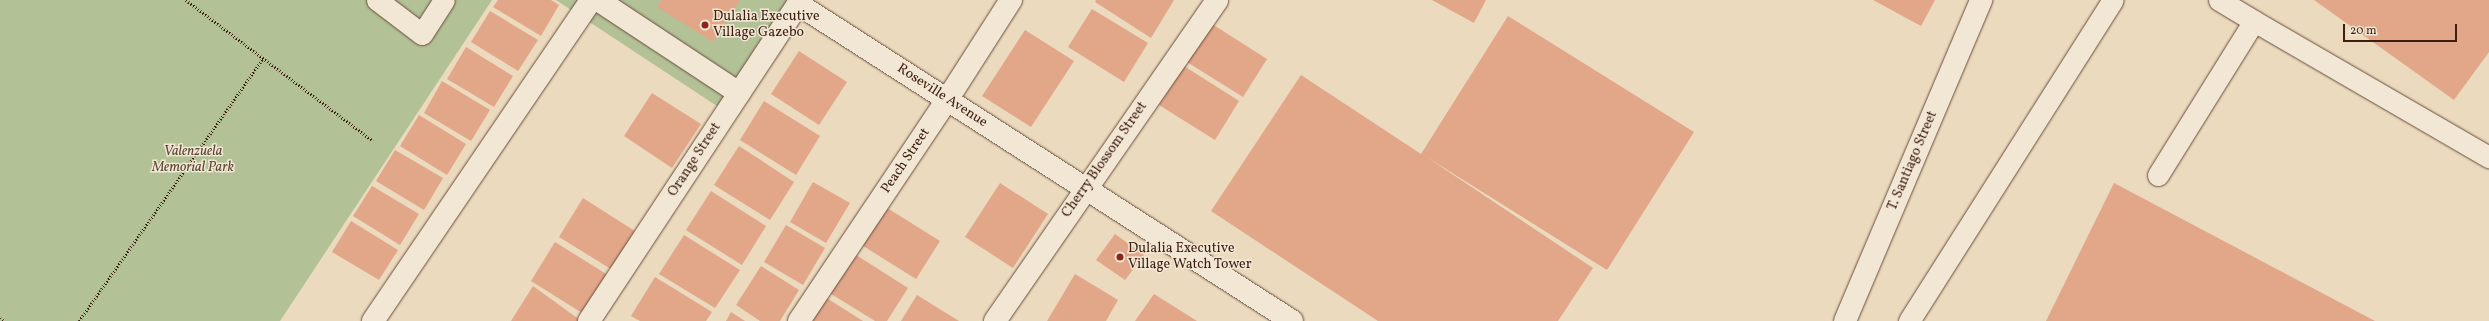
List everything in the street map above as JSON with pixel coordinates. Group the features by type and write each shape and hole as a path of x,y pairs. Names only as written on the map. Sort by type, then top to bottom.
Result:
{"street":[{"path":"373,321 591,0"},
{"path":"598,0 739,93"},
{"name":"Peach Street","path":"799,321 947,100 1011,0"},
{"name":"Cherry Blossom Street","path":"995,321 1085,188 1217,0"},
{"name":"T. Santiago Street","path":"1845,321 1981,0"},
{"name":"Orange Street","path":"589,321 800,2"},
{"name":"Roseville Avenue","path":"800,2 947,100 1292,321"}],"lane":[{"path":"377,0 422,34 444,0"},
{"path":"1909,321 2114,0"},
{"path":"2219,0 2489,157"},
{"path":"2158,175 2254,21"}],"path":[{"path":"186,0 373,141"},
{"path":"79,321 263,58"},
{"path":"0,318 4,321"}],"green space":[{"name":"Valenzuela Memorial Park","path":"0,0 492,0 280,321 0,321"},
{"path":"556,0 791,0 720,108"}],"building":[{"path":"498,0 551,0 559,5 541,36 493,7"},
{"name":"Dulalia Executive Village Gazebo","path":"662,0 740,0 713,42 657,7"},
{"path":"1096,0 1174,0 1151,38 1095,2"},
{"path":"1432,0 1486,0 1474,23"},
{"path":"1873,0 1935,0 1921,26"},
{"path":"2314,0 2489,0 2489,52 2454,100"},
{"path":"1092,9 1148,43 1124,82 1068,47"},
{"path":"490,11 538,40 518,71 471,42"},
{"path":"1508,16 1694,132 1607,270 1425,156 1593,268 1558,321 1378,321 1211,211 1301,75 1421,154"},
{"path":"1212,24 1267,59 1243,97 1187,62"},
{"path":"1025,30 1074,61 1031,127 982,96"},
{"path":"466,47 513,76 494,107 447,79"},
{"path":"799,51 847,82 819,125 771,94"},
{"path":"1184,66 1239,101 1215,140 1159,105"},
{"path":"442,81 490,110 471,141 424,113"},
{"path":"652,93 701,124 672,168 624,136"},
{"path":"764,101 820,136 796,175 740,140"},
{"path":"419,115 466,144 447,175 400,146"},
{"path":"739,146 794,182 770,220 714,185"},
{"path":"395,150 443,178 424,210 376,181"},
{"path":"813,182 850,203 826,243 790,222"},
{"path":"1000,183 1048,214 1013,268 965,237"},
{"path":"2114,183 2375,321 2046,321"},
{"path":"372,186 419,214 400,245 353,216"},
{"path":"711,191 766,226 742,265 686,230"},
{"path":"583,198 638,233 614,271 559,237"},
{"path":"884,206 940,241 916,279 860,244"},
{"path":"351,221 398,250 379,280 332,252"},
{"path":"786,225 825,248 803,285 764,262"},
{"name":"Dulalia Executive Village Watch Tower","path":"1115,234 1144,255 1125,280 1096,260"},
{"path":"684,235 740,270 715,308 659,274"},
{"path":"555,242 611,277 587,316 531,281"},
{"path":"853,253 908,288 887,321 875,321 828,292"},
{"path":"761,266 799,290 780,321 760,321 736,305"},
{"path":"1075,274 1118,300 1106,321 1047,321"},
{"path":"655,277 712,312 706,321 640,321 631,316"},
{"path":"533,286 580,320 580,321 511,321"},
{"path":"1154,294 1197,321 1135,321"},
{"path":"917,295 959,321 901,321"},
{"path":"825,297 863,321 809,321"},
{"path":"731,312 745,321 726,321"}],"place":[{"name":"Dulalia Executive Village Gazebo","path":"705,25"},
{"name":"Dulalia Executive Village Watch Tower","path":"1120,257"}]}
